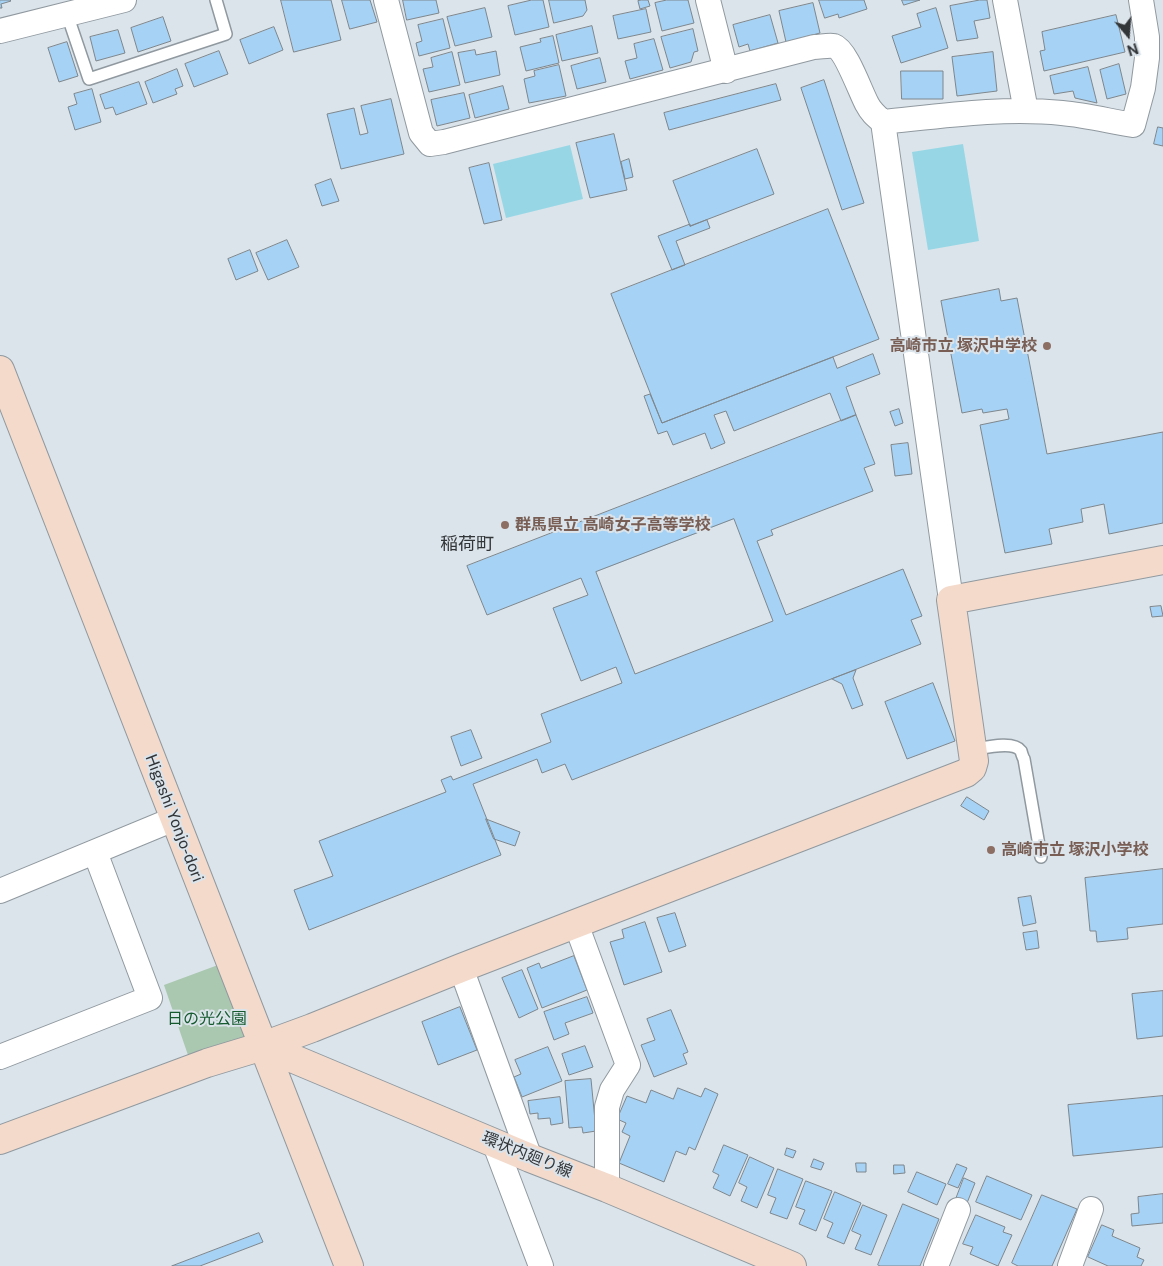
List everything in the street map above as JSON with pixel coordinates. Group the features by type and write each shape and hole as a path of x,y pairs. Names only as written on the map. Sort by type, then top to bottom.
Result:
{"street":[{"path":"0,31 81,7 124,0"},
{"path":"386,0 421,133 430,144 726,71 814,47 832,46 840,49 867,105 874,115 883,122 999,111 1026,111 1063,113 1133,125 1143,88 1147,58 1155,38 1142,0"},
{"path":"708,0 726,71"},
{"path":"1004,0 1026,111"},
{"path":"0,1140 207,1063 312,1028 461,968 966,772 972,768 974,761 883,122"},
{"name":"Higashi Yonjo-dori","path":"0,370 349,1266"},
{"path":"951,600 1163,560"},
{"path":"0,891 174,819"},
{"path":"0,1057 150,998 95,852"},
{"path":"576,924 628,1065 612,1090 607,1106 607,1188"},
{"path":"461,968 530,1158"},
{"name":"環状内廻り線","path":"262,1046 792,1266"},
{"path":"494,1142 541,1266"},
{"path":"1070,1266 1091,1209"},
{"path":"936,1266 958,1210"}],"lane":[{"path":"81,7 89,79 226,34 216,0"},
{"path":"972,750 1010,745 1021,751 1041,856"}],"green space":[{"name":"日の光公園","path":"218,965 247,1039 189,1058 164,985"}],"water":[{"path":"963,144 979,241 928,250 912,152"},
{"path":"570,145 583,199 506,218 493,164"}],"building":[{"path":"0,0 11,1 1,4 2,8 0,8"},
{"path":"281,0 331,0 341,40 294,52"},
{"path":"342,0 370,0 377,22 350,29"},
{"path":"403,0 436,0 439,13 407,20"},
{"path":"532,0 543,0 549,27 515,35 508,6"},
{"path":"549,0 585,0 587,10 583,16 554,23"},
{"path":"648,0 650,6 640,9 638,1"},
{"path":"667,0 688,0 694,23 662,31 655,3"},
{"path":"819,0 864,0 867,9 839,18 838,14 825,18"},
{"path":"902,0 920,0 904,5"},
{"path":"987,0 990,18 974,21 978,38 957,41 950,6"},
{"path":"813,3 820,33 786,42 779,11"},
{"path":"485,8 492,37 455,46 447,17"},
{"path":"936,8 948,48 901,63 892,36 921,27 917,14"},
{"path":"646,9 651,32 618,39 613,16"},
{"path":"770,15 778,43 750,51 748,44 739,47 733,25"},
{"path":"1116,15 1125,52 1044,71 1040,51 1045,50 1042,32"},
{"path":"163,17 171,41 138,52 131,28"},
{"path":"443,19 450,48 419,56 416,43 422,41 418,25"},
{"path":"592,26 598,53 562,61 556,35"},
{"path":"274,27 283,50 249,64 240,40"},
{"path":"693,29 698,51 694,52 691,62 670,68 661,37"},
{"path":"118,30 125,53 96,61 90,37"},
{"path":"553,36 559,63 526,71 520,47 541,42 540,39"},
{"path":"654,39 663,70 630,79 625,61 637,58 634,44"},
{"path":"67,42 78,76 59,82 48,48"},
{"path":"475,50 476,55 496,51 500,75 465,83 458,53"},
{"path":"219,51 228,74 194,87 185,64"},
{"path":"452,52 460,85 429,92 423,69 433,67 431,58"},
{"path":"993,52 997,91 957,96 952,57"},
{"path":"600,58 606,82 577,89 571,66"},
{"path":"1119,64 1126,94 1107,99 1100,70"},
{"path":"559,65 566,96 529,103 524,79 535,76 534,71"},
{"path":"1088,67 1097,103 1075,98 1073,91 1054,94 1050,76"},
{"path":"177,69 183,86 175,89 177,94 153,103 145,82"},
{"path":"901,71 943,71 943,99 902,99"},
{"path":"824,80 864,203 842,210 801,88"},
{"path":"139,82 147,104 116,115 113,107 105,109 100,95"},
{"path":"776,84 781,100 669,130 664,113"},
{"path":"503,86 509,109 475,118 469,95"},
{"path":"92,89 101,122 75,130 68,107 77,104 74,94"},
{"path":"464,93 470,118 437,126 431,100"},
{"path":"391,99 404,154 341,169 327,114 354,108 360,135 368,133 361,106"},
{"path":"1158,127 1163,128 1163,146 1154,144"},
{"path":"614,134 627,190 590,198 576,143"},
{"path":"757,149 774,194 690,226 673,181"},
{"path":"629,159 633,177 625,179 621,162"},
{"path":"489,163 502,220 484,224 469,168"},
{"path":"331,179 339,201 322,206 315,185"},
{"path":"828,209 879,339 662,423 611,294"},
{"path":"707,220 710,228 676,241 685,265 672,270 658,236"},
{"path":"287,240 299,267 268,280 256,253"},
{"path":"250,250 258,271 236,280 228,259"},
{"path":"999,289 1001,301 1017,298 1047,454 1163,432 1163,523 1109,534 1104,504 1081,509 1083,522 1049,529 1052,544 1005,553 980,425 1009,419 1007,409 983,413 982,409 962,413 941,301"},
{"path":"873,354 880,374 846,387 856,415 841,421 830,393 734,431 726,411 714,415 725,443 711,449 705,433 673,445 667,431 658,434 644,396 650,394 662,423 833,357 837,368"},
{"path":"899,409 903,423 895,426 890,412"},
{"path":"856,415 875,464 864,468 873,491 771,530 773,535 757,541 786,615 903,569 922,616 911,620 921,644 572,780 565,764 542,773 537,759 473,784 501,855 309,930 294,890 333,876 319,841 446,792 441,780 451,776 453,780 551,742 541,714 622,683 616,667 581,681 553,608 588,595 581,578 487,615 467,566","holes":["734,519 773,621 635,674 596,572"]},
{"path":"908,443 912,474 895,476 891,445"},
{"path":"1161,606 1163,616 1152,617 1150,607"},
{"path":"856,670 853,678 863,705 852,709 842,684 832,679"},
{"path":"933,683 955,741 907,759 885,702"},
{"path":"471,730 482,758 461,766 451,737"},
{"path":"967,797 989,811 984,820 961,806"},
{"path":"486,819 520,832 515,846 494,839"},
{"path":"1163,869 1163,924 1127,928 1128,939 1097,942 1096,931 1090,931 1085,878"},
{"path":"1031,896 1036,923 1023,926 1018,898"},
{"path":"675,913 686,946 669,952 657,918"},
{"path":"645,922 662,972 624,985 610,942 624,938 622,930"},
{"path":"1037,931 1039,948 1026,950 1023,933"},
{"path":"574,956 587,990 542,1008 527,968 539,963 541,968"},
{"path":"522,970 538,1009 519,1018 502,978"},
{"path":"1163,991 1163,1036 1137,1039 1132,994"},
{"path":"587,997 593,1013 565,1023 569,1034 554,1040 544,1012"},
{"path":"460,1007 477,1050 438,1065 422,1022"},
{"path":"671,1010 688,1052 683,1054 687,1064 654,1077 641,1045 655,1040 647,1019"},
{"path":"585,1046 593,1067 569,1075 562,1054"},
{"path":"548,1047 562,1081 522,1097 514,1077 521,1074 515,1060"},
{"path":"591,1079 596,1131 583,1133 582,1127 569,1128 565,1081"},
{"path":"678,1088 701,1097 705,1088 718,1094 695,1150 689,1147 686,1155 676,1151 664,1182 619,1163 630,1136 622,1132 626,1123 617,1119 627,1096 646,1103 651,1090 673,1099"},
{"path":"1163,1096 1163,1147 1073,1156 1068,1105"},
{"path":"560,1097 563,1123 551,1125 550,1118 538,1119 538,1113 530,1114 528,1101"},
{"path":"724,1145 748,1155 730,1196 713,1188 719,1175 713,1172"},
{"path":"787,1148 796,1151 793,1158 785,1155"},
{"path":"750,1157 774,1168 757,1208 741,1201 747,1187 739,1183"},
{"path":"814,1159 824,1163 821,1170 811,1167"},
{"path":"856,1163 866,1163 866,1172 857,1172"},
{"path":"957,1164 967,1168 958,1188 948,1184"},
{"path":"894,1165 904,1165 905,1173 894,1174"},
{"path":"778,1169 803,1179 787,1219 770,1213 776,1198 768,1195"},
{"path":"917,1172 946,1184 937,1205 908,1192"},
{"path":"987,1176 1032,1195 1021,1220 976,1202"},
{"path":"964,1178 975,1183 967,1203 956,1199"},
{"path":"806,1181 832,1191 816,1231 799,1224 805,1210 796,1207"},
{"path":"835,1192 861,1203 844,1244 827,1237 833,1223 824,1219"},
{"path":"1163,1194 1163,1223 1132,1226 1131,1214 1139,1213 1138,1197"},
{"path":"1042,1195 1077,1209 1052,1266 1018,1266 1012,1263"},
{"path":"903,1204 939,1219 920,1266 880,1266 878,1265"},
{"path":"863,1205 887,1215 871,1255 855,1249 861,1235 852,1231"},
{"path":"976,1215 1005,1227 1003,1232 1012,1235 998,1266 970,1254 973,1247 963,1244"},
{"path":"1102,1225 1114,1230 1112,1236 1140,1248 1137,1257 1144,1260 1141,1266 1108,1266 1088,1257"},
{"path":"259,1233 263,1242 200,1266 172,1266"}],"place":[{"name":"高崎市立 塚沢中学校","path":"1047,346"},
{"name":"群馬県立 高崎女子高等学校","path":"505,525"},
{"name":"高崎市立 塚沢小学校","path":"991,850"}],"district":[{"name":"稲荷町","path":"467,544"}]}
